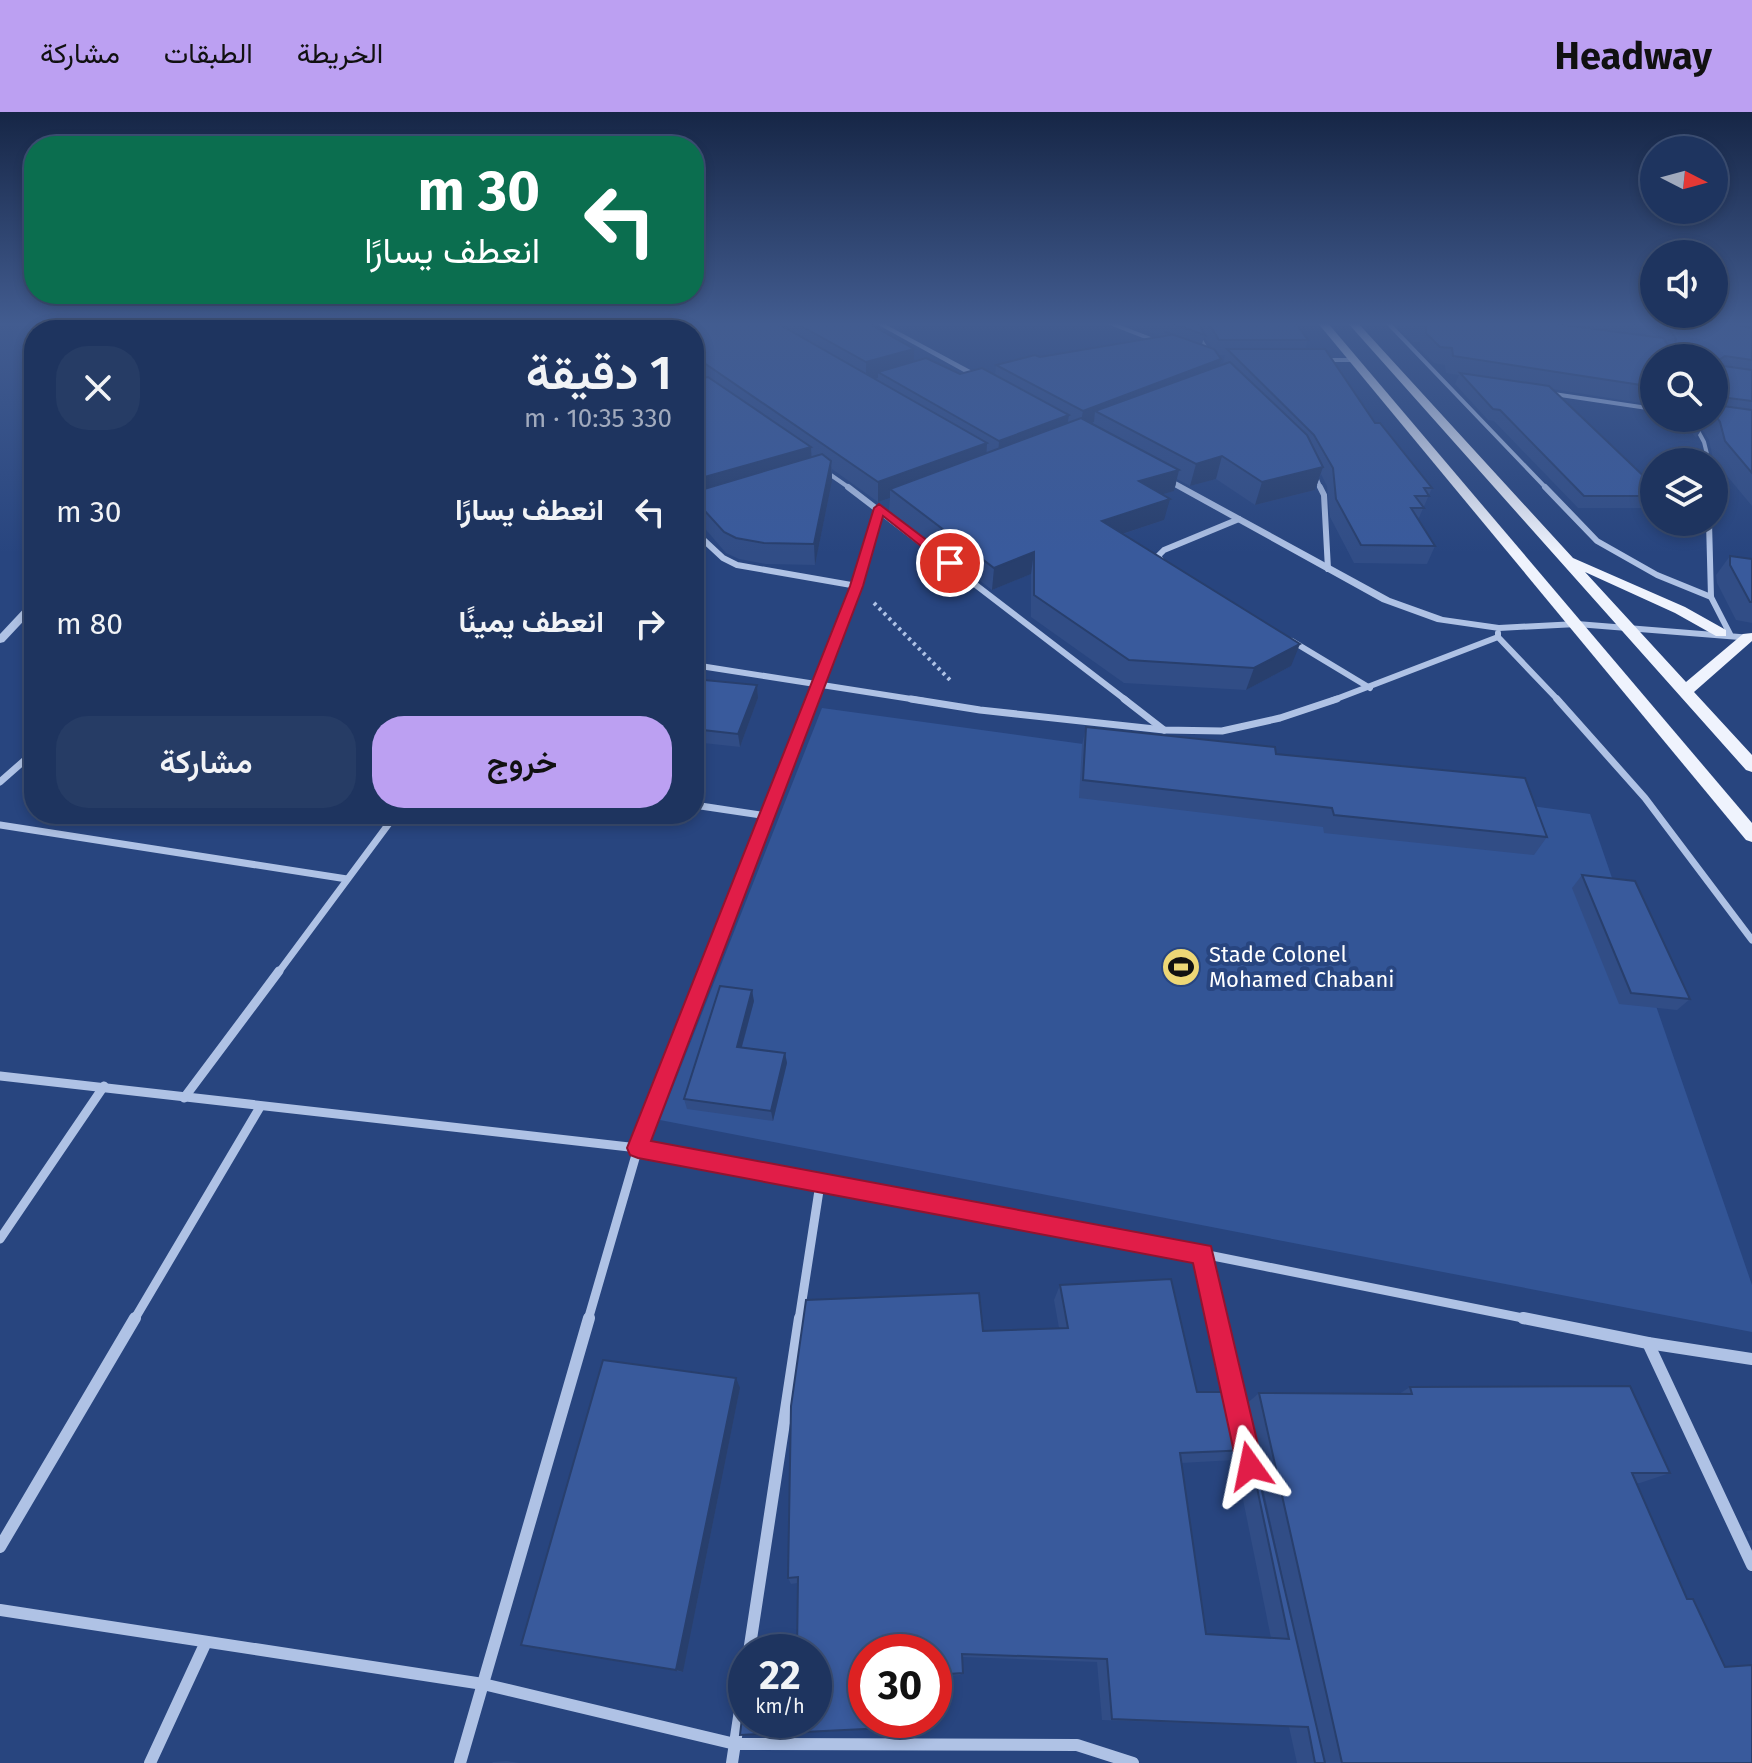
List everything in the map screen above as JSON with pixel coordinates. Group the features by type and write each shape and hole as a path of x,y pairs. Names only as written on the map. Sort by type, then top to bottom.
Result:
{"main road":[{"path":"1387,399 1752,835"},
{"path":"1422,399 1752,766"},
{"path":"1564,557 1726,634"},
{"path":"1685,691 1750,637"}],"street":[{"path":"1461,399 1597,541 1657,575 1711,597"},
{"path":"1587,399 1640,407"},
{"path":"1311,468 1319,479 1324,495 1328,569"},
{"path":"823,469 879,508 1164,730"},
{"path":"1148,469 1386,600 1441,620 1498,633 1645,798 1752,940"},
{"path":"879,508 891,504"},
{"path":"460,1763 638,1148 857,586 879,508"},
{"path":"1175,571 1162,563 1158,556 1164,550 1239,519"},
{"path":"1709,536 1711,597 1726,634"},
{"path":"704,540 723,558 737,565 857,586"},
{"path":"0,640 24,615"},
{"path":"704,667 980,710 1164,730 1222,731 1280,718 1370,688 1498,633 1577,624 1750,637"},
{"path":"1279,633 1370,688"},
{"path":"0,782 24,761"},
{"path":"704,807 767,816"},
{"path":"184,1098 388,824"},
{"path":"0,825 347,879"},
{"path":"1,1077 104,1086 260,1107 638,1148 1203,1254 1648,1343 1752,1359"},
{"path":"0,1239 104,1086"},
{"path":"0,1547 260,1107"},
{"path":"752,1634 820,1184"},
{"path":"1203,1254 1240,1421"},
{"path":"1648,1343 1752,1565"},
{"path":"0,1610 483,1684 735,1744 1077,1745 1133,1763"},
{"path":"150,1763 206,1642"},
{"path":"732,1763 736,1738"}],"path":[{"path":"857,586 980,710"}],"shaded area":[{"name":"Stade Colonel Mohamed Chabani","path":"822,708 1590,814 1752,1285 1752,1332 660,1120"}],"building":[{"path":"704,399 740,399 811,447 704,477"},
{"path":"757,399 910,399 987,443 878,482"},
{"path":"925,399 1039,399 1069,415 999,441"},
{"path":"1060,399 1115,399 1083,411"},
{"path":"1128,399 1269,399 1307,435 1323,467 1262,482 1222,456 1196,464 1095,411"},
{"path":"1278,399 1359,399 1375,423 1380,423 1432,488 1424,488 1429,496 1415,496 1424,508 1411,508 1435,546 1361,545 1336,499 1333,468 1314,435"},
{"path":"1484,399 1563,399 1640,473 1640,496 1584,496 1500,410 1493,409"},
{"path":"1728,407 1752,410 1752,473 1725,441 1723,432 1728,432"},
{"path":"1081,418 1179,470 1139,481 1170,499 1102,521 1300,644 1254,668 1129,660 1034,595 1034,552 994,568 890,489"},
{"path":"822,454 831,461 814,544 764,543 736,538 724,532 704,510 704,489"},
{"path":"1730,556 1752,559 1752,602 1730,565"},
{"path":"704,680 757,685 738,734 704,730"},
{"path":"1086,727 1275,747 1276,754 1525,778 1547,837 1334,815 1332,808 1083,780"},
{"path":"1582,875 1635,881 1690,999 1631,993"},
{"path":"720,986 752,990 737,1047 785,1053 771,1111 684,1099"},
{"path":"1171,1279 1197,1392 1239,1392 1325,1763 1315,1763 1308,1727 1112,1719 1107,1659 962,1654 963,1673 952,1674 952,1634 848,1634 848,1730 832,1731 832,1634 797,1634 798,1577 788,1578 791,1406 806,1300 979,1293 983,1331 1068,1328 1060,1285","holes":["1249,1450 1289,1639 1206,1634 1180,1453"]},
{"path":"603,1360 736,1378 676,1670 521,1645"},
{"path":"1630,1386 1670,1473 1632,1473 1687,1599 1693,1599 1725,1667 1752,1665 1752,1763 1342,1763 1259,1393 1412,1394 1410,1387"}],"place":[{"name":"Stade Colonel Mohamed Chabani","path":"1181,967"}],"route":[{"path":"950,563 879,508 857,586 638,1148 1203,1254 1250,1466"}]}
